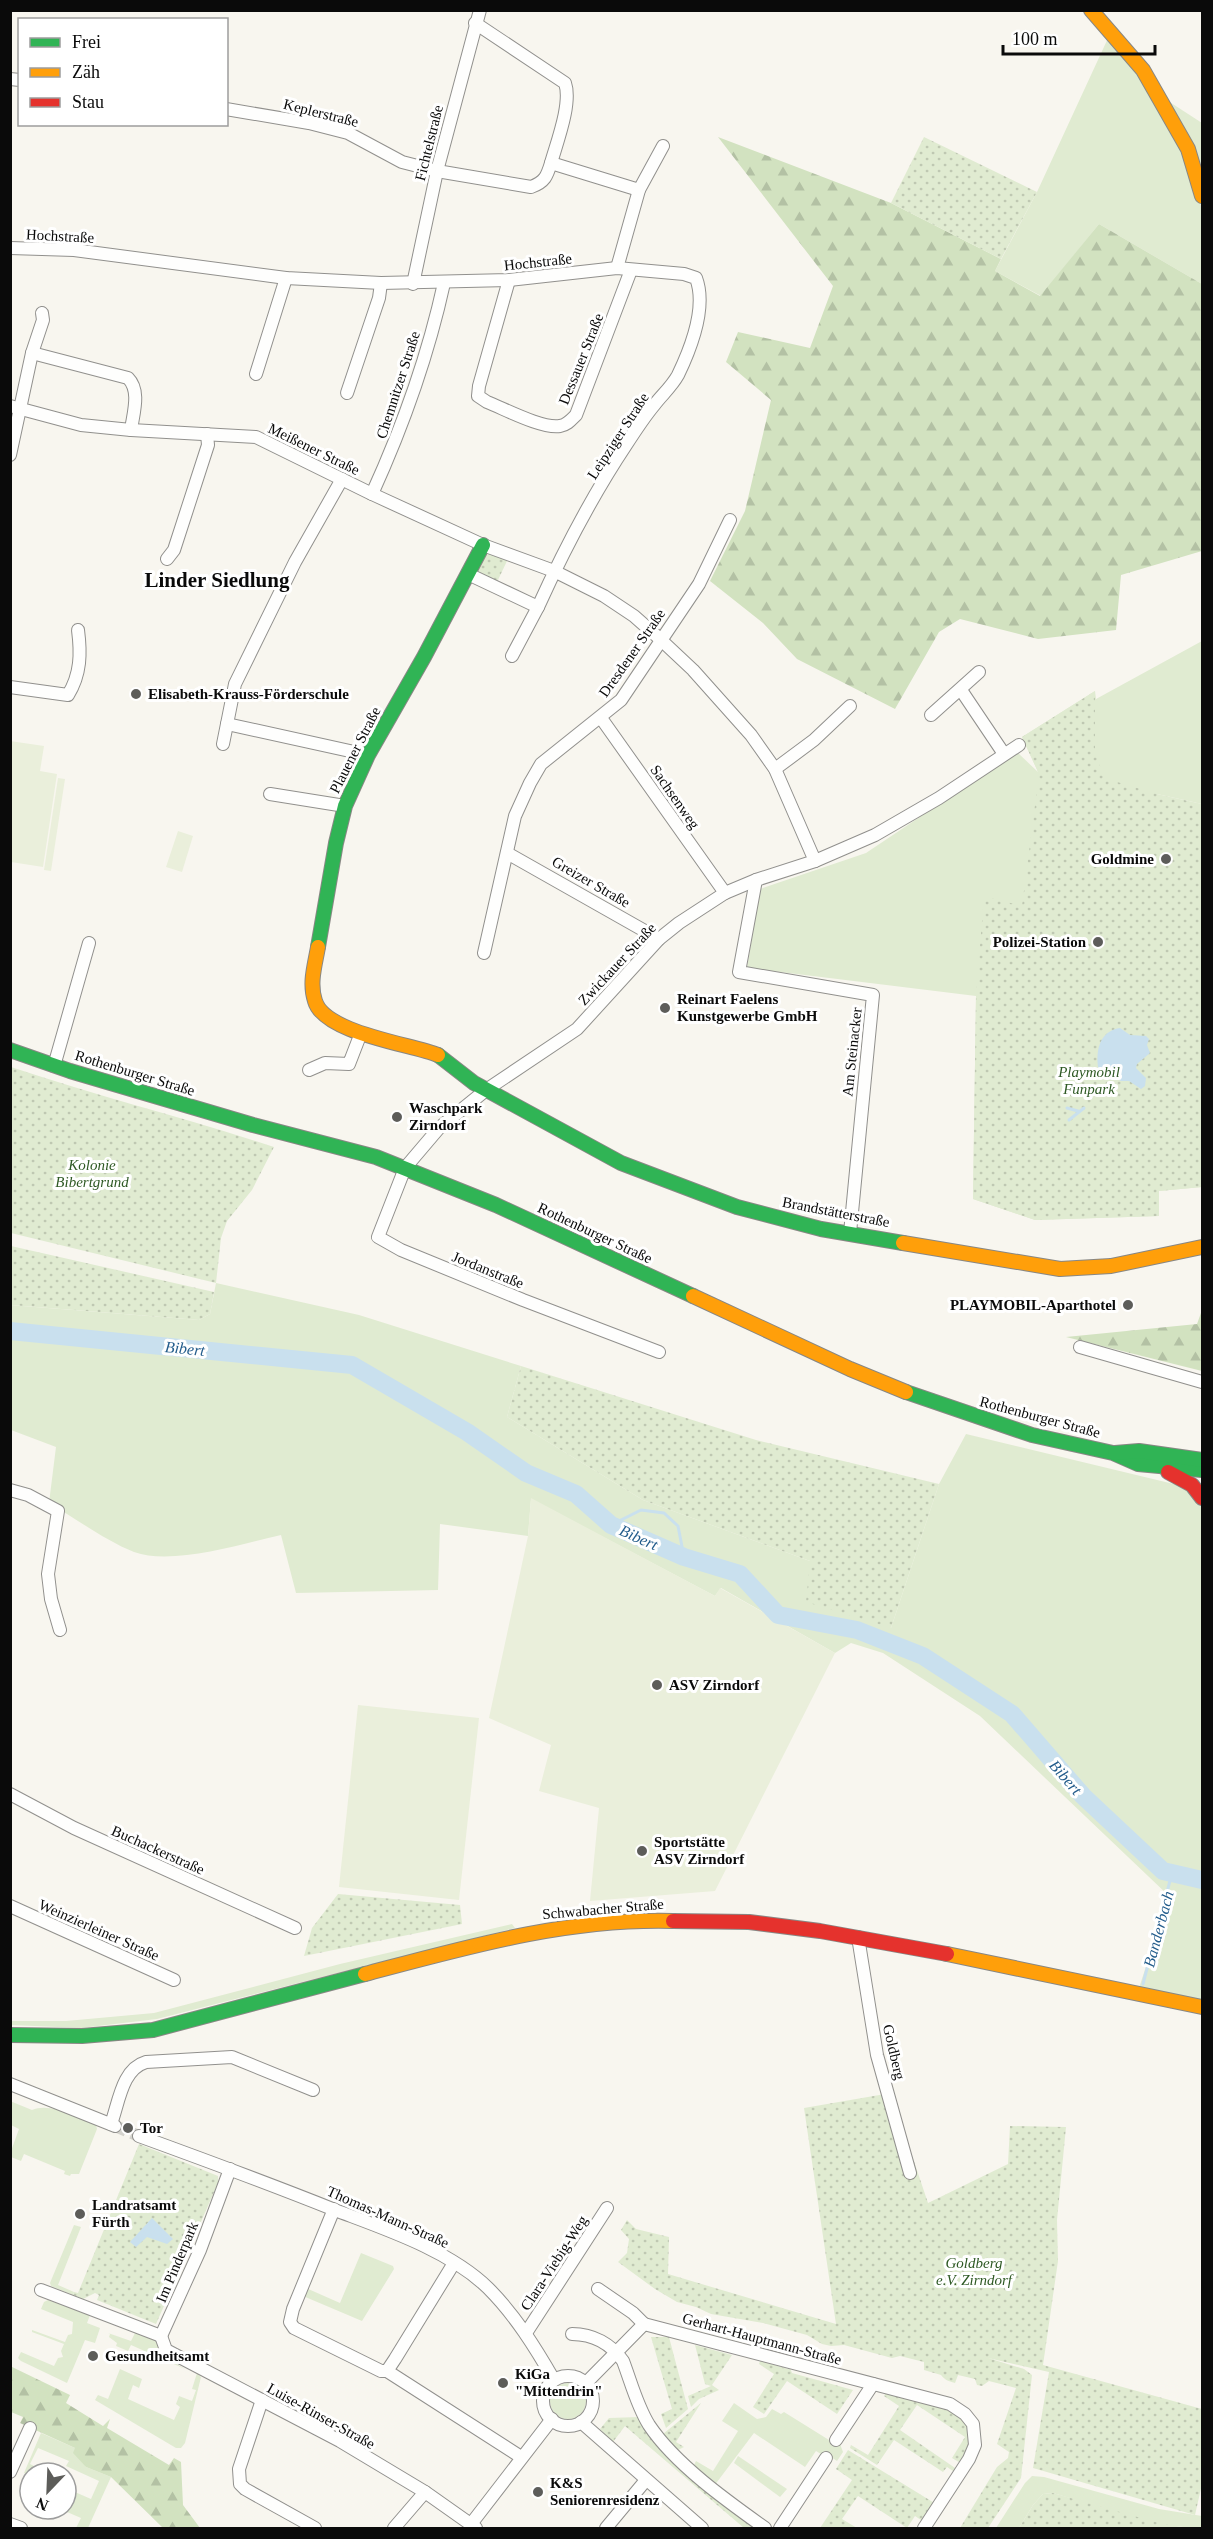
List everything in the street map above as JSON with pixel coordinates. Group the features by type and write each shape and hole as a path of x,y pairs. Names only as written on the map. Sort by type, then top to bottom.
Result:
{"street":[{"name":"Fichtelstraße","path":"413,284 437,171 480,10"},
{"path":"1091,10 1143,70 1188,150 1203,196"},
{"path":"475,23 565,83 566,104 551,163 639,190"},
{"name":"Keplerstraße","path":"228,109 309,123 348,133 402,162 437,171 531,187 541,183 547,176 551,163"},
{"path":"617,268 639,190 663,146"},
{"name":"Hochstraße","path":"10,248 74,250 286,278 381,284 508,280 617,268 684,274 696,278"},
{"name":"Dessauer Straße","path":"508,280 478,396 487,402 546,425 559,427 568,424 576,415 632,270"},
{"path":"256,374 286,278"},
{"name":"Leipziger Straße","path":"512,656 554,572 622,451 642,420 676,377 693,337 700,302 696,278"},
{"name":"Chemnitzer Straße","path":"372,494 404,420 438,311 444,283"},
{"path":"348,393 381,284"},
{"path":"10,455 16,408 43,320 42,313"},
{"path":"32,353 128,378 132,382 135,397 131,430"},
{"name":"Meißener Straße","path":"16,408 81,425 131,430 256,436 372,494 483,545 554,572 604,596 634,616 660,639 728,707 775,769 815,861"},
{"path":"167,559 174,550 208,445 207,434"},
{"path":"223,744 235,684 295,561 342,478"},
{"name":"Dresdener Straße","path":"484,953 515,816 541,764 621,700 699,584 730,520"},
{"name":"Plauener Straße","path":"483,545 424,657 368,755 345,806 336,843 312,987 315,1003 330,1020 362,1033 440,1056 486,1090"},
{"path":"468,574 538,607"},
{"path":"10,687 68,694 73,686 81,654 78,630"},
{"path":"931,715 979,672"},
{"path":"961,690 1004,754"},
{"path":"775,769 814,740 850,706"},
{"name":"Sachsenweg","path":"601,718 725,893"},
{"path":"227,724 368,755"},
{"name":"Zwickauer Straße","path":"405,1167 439,1128 486,1090 577,1029 659,939 725,893 756,880 815,861 875,835 939,798 1019,745"},
{"path":"270,794 345,806"},
{"name":"Greizer Straße","path":"507,853 659,939"},
{"name":"Am Steinacker","path":"756,880 739,972 873,995 850,1233"},
{"name":"Rothenburger Straße","path":"54,1066 89,943"},
{"path":"309,1070 325,1063 349,1064 362,1033"},
{"name":"Rothenburger Straße","path":"10,1050 54,1066 232,1119 376,1157 405,1167 496,1205 841,1365 925,1400 1032,1435 1113,1453 1138,1464 1203,1470"},
{"name":"Brandstätterstraße","path":"486,1090 621,1163 737,1208 821,1229 1060,1269 1111,1266 1203,1247"},
{"name":"Jordanstraße","path":"405,1167 378,1237 401,1250 442,1267 658,1352"},
{"path":"1080,1347 1203,1382"},
{"name":"Rothenburger Straße","path":"1113,1453 1139,1451 1203,1460"},
{"path":"1162,1467 1192,1485 1203,1498"},
{"path":"10,1490 28,1495 58,1511 48,1574 51,1599 60,1630"},
{"name":"Buchackerstraße","path":"10,1794 74,1828 295,1928"},
{"name":"Weinzierleiner Straße","path":"10,1906 174,1980"},
{"name":"Schwabacher Straße","path":"10,2035 48,2038 103,2036 153,2030 474,1944 581,1925 646,1920 710,1920 785,1925 858,1937 1203,2007"},
{"name":"Goldberg","path":"858,1937 878,2055 910,2173"},
{"path":"10,2084 113,2125 128,2076 135,2066 146,2062 232,2057 313,2090"},
{"path":"139,2136 230,2169"},
{"name":"Thomas-Mann-Straße","path":"230,2169 398,2234 454,2262 488,2288 526,2333 554,2380"},
{"name":"Im Pinderpark","path":"161,2336 200,2250 230,2169"},
{"name":"Clara-Viebig-Weg","path":"526,2333 608,2208"},
{"path":"334,2209 290,2322 294,2328 381,2371 387,2371 521,2457"},
{"path":"387,2371 454,2262"},
{"name":"Gerhart-Hauptmann-Straße","path":"598,2289 633,2313 644,2324 950,2404 965,2414 972,2424 975,2445 969,2459 924,2529"},
{"path":"41,2290 161,2336"},
{"path":"586,2383 644,2324"},
{"path":"572,2334 589,2336 606,2344 615,2352 623,2361 644,2415 658,2437 714,2489 765,2529"},
{"name":"Luise-Rinser-Straße","path":"161,2336 166,2350 340,2441 425,2492 474,2526 521,2457 552,2420"},
{"path":"571,2376 586,2383 593,2399 588,2416 581,2422 566,2425 552,2420 543,2404 548,2386 554,2380 571,2376"},
{"path":"836,2440 873,2384"},
{"path":"262,2400 239,2469 240,2484 315,2529"},
{"path":"581,2422 702,2529"},
{"path":"10,2472 30,2428"},
{"path":"780,2529 826,2458"},
{"path":"606,2529 646,2480"},
{"path":"394,2529 425,2492"},
{"path":"10,2524 21,2529"}],"green space":[{"path":"1109,36 1165,118 1196,186 1203,218 1202,284 1099,224 1041,296 995,271 1037,192"},
{"path":"1165,99 1202,123 1202,183"},
{"path":"718,137 891,203 1001,259 995,271 1040,296 1099,224 1202,284 1202,551 1121,575 1116,630 1038,639 960,619 939,632 895,709 797,659 763,623 710,581 745,511 771,400 726,362 738,332 810,348 833,286"},
{"path":"924,137 1037,192 1001,259 891,203"},
{"path":"491,553 507,561 497,582 476,572 484,556"},
{"name":"Playmobil Funpark","path":"1202,641 1202,804 1157,794 1202,1098 1202,1187 1159,1191 1159,1216 1035,1220 973,1199 976,996 747,968 760,889 866,853 1017,752 1038,772 1022,737 1095,691 1096,699"},
{"name":"Playmobil Funpark","path":"1095,691 1095,751 1104,778 1157,794 1202,804 1202,1187 1159,1191 1159,1216 1035,1220 973,1199 976,996 984,896 1022,906 1039,774 1022,737"},
{"path":"10,741 44,746 40,771 57,774 43,867 11,862"},
{"path":"58,778 65,779 51,871 44,870"},
{"path":"178,831 193,836 182,872 166,867"},
{"name":"Kolonie Bibertgrund","path":"11,1067 274,1147 252,1190 227,1221 221,1238 216,1283 11,1233"},
{"path":"11,1246 214,1292 210,1314 199,1320 11,1305"},
{"path":"216,1283 359,1315 521,1366 507,1417 643,1500 810,1561 891,1628 939,1484 966,1434 1182,1486 1202,1486 1202,2002 1139,1988 1169,1896 980,1716 883,1653 851,1643 835,1653 721,1588 715,1596 531,1499 528,1536 440,1524 438,1590 296,1593 281,1535 207,1552 167,1557 150,1556 134,1552 113,1542 49,1503 56,1447 11,1430 10,1305 199,1320 210,1314"},
{"path":"1202,1310 1202,1371 1066,1337 1197,1324"},
{"path":"521,1366 756,1440 939,1484 891,1628 806,1602 810,1561 643,1500 507,1417"},
{"name":"ASV Zirndorf","path":"531,1498 715,1596 720,1588 835,1653 715,1891 590,1901 599,1808 539,1791 551,1745 489,1718 528,1536"},
{"path":"358,1705 479,1718 459,1900 339,1887"},
{"path":"338,1894 460,1905 462,1924 304,1956 312,1928"},
{"path":"512,1924 515,1928 157,2019 81,2028 11,2025 11,2021 66,2021 154,2013 340,1964"},
{"name":"Goldberg e.V. Zirndorf","path":"891,2093 928,2203 1008,2164 1010,2126 1066,2127 1057,2220 1058,2261 1043,2365 1202,2409 1202,2484 1195,2515 1033,2468 1049,2372 988,2358 1024,2369 1032,2375 1021,2478 988,2528 960,2528 997,2467 1008,2458 1009,2452 997,2444 1016,2388 989,2381 982,2386 977,2385 975,2379 958,2375 955,2383 941,2375 924,2370 924,2362 900,2356 892,2358 844,2345 822,2344 807,2335 763,2323 711,2314 677,2302 618,2262 627,2253 629,2239 621,2230 627,2220 636,2229 669,2237 668,2274 836,2324 804,2108"},
{"path":"10,2101 32,2110 56,2109 96,2125 97,2129 79,2174 70,2176 64,2174 65,2171 24,2154 21,2161 11,2157 19,2129 11,2125"},
{"path":"139,2144 218,2176 218,2183 156,2324 97,2300 99,2295 95,2293 83,2299 73,2295 74,2292 78,2293"},
{"path":"74,2225 81,2227 58,2285 74,2292 73,2295 51,2286 50,2283"},
{"path":"361,2253 393,2266 394,2269 362,2321 303,2296 306,2288 340,2303"},
{"path":"48,2300 90,2315 87,2323 100,2328 95,2343 85,2340 67,2383 18,2358 21,2352 54,2366 58,2358 63,2357 61,2351 64,2344 32,2332 32,2330 65,2342 68,2335 72,2334 73,2322 41,2309 44,2302"},
{"path":"136,2331 155,2338 165,2357 185,2369 131,2345 128,2351 116,2346 117,2343 109,2337 108,2333 131,2341"},
{"path":"651,2337 669,2337 688,2409 666,2428 661,2414 672,2409"},
{"path":"695,2345 732,2355 712,2385 719,2390 699,2399 691,2407 688,2396 711,2386 705,2384"},
{"path":"760,2361 788,2369 789,2366 792,2373 853,2390 837,2414 787,2381 764,2414 753,2407 774,2374 759,2364"},
{"path":"10,2366 70,2395 66,2403 103,2426 110,2419 107,2428 169,2465 174,2458 181,2462 183,2505 200,2528 163,2528 111,2477 86,2467 73,2453 75,2448 20,2423 23,2417 11,2412"},
{"path":"120,2369 142,2379 139,2388 133,2385 128,2399 174,2420 180,2407 176,2404 179,2396 192,2401 196,2390 192,2389 197,2373 201,2377 185,2443 181,2448 176,2448 95,2400 98,2395 108,2399"},
{"path":"568,2383 581,2388 586,2401 581,2414 568,2419 555,2414 550,2401 555,2388"},
{"path":"887,2391 941,2404 954,2410 964,2419 970,2429 971,2443 962,2464 952,2458 965,2437 917,2405 900,2430 958,2470 956,2473 947,2467 943,2472 894,2440 877,2465 850,2448 851,2445 868,2455 899,2406 884,2396"},
{"path":"701,2403 676,2442 684,2447 676,2451 663,2434"},
{"path":"734,2403 757,2419 766,2417 772,2409 781,2414 784,2412 829,2440 840,2444 843,2452 837,2461 816,2451 805,2467 754,2433 714,2486 693,2467 696,2461 713,2471 738,2431 722,2421"},
{"path":"639,2417 760,2528 744,2528 625,2426 613,2442 600,2429 609,2418"},
{"path":"41,2433 75,2448 86,2467 111,2477 88,2528 76,2528 81,2518 78,2517 78,2493 91,2499 99,2481 78,2471 78,2461 69,2461 38,2448 32,2461 29,2461"},
{"path":"848,2450 936,2504 924,2522 915,2516 907,2528 858,2496 842,2519 857,2528 820,2528 852,2480 836,2469"},
{"path":"738,2456 787,2489 780,2497 734,2463"},
{"path":"1032,2476 1044,2477 1159,2509 1202,2516 1202,2528 1146,2521 1053,2493 1043,2494 1033,2505 1019,2528 996,2528"},
{"path":"1053,2493 1155,2522 1187,2528 1019,2528 1033,2505 1043,2494"}],"water":[{"path":"1120,1028 1130,1035 1146,1036 1149,1039 1147,1045 1150,1053 1137,1064 1136,1068 1146,1078 1145,1086 1141,1089 1129,1081 1121,1081 1114,1077 1107,1080 1099,1072 1100,1044 1107,1034"},
{"path":"152,2218 173,2239 167,2244 147,2237 136,2247 130,2242"}],"waterway":[{"path":"1067,1108 1078,1111"},
{"path":"1069,1120 1084,1108"},
{"name":"Bibert","path":"10,1331 352,1365 467,1432 526,1473 576,1494 611,1525 684,1557 740,1574 778,1615 857,1630 923,1656 1012,1714 1083,1796 1163,1871 1202,1880"},
{"path":"611,1525 641,1510 664,1513 678,1526 684,1557"},
{"name":"Banderbach","path":"1143,1984 1172,1873"}],"tunnel":[{"path":"115,2126 139,2136"}],"traffic: fast":[{"path":"318,947 336,843 345,806 368,755 424,657 483,545"},
{"path":"10,1050 70,1071 253,1125 376,1157 496,1205 693,1296"},
{"path":"438,1055 474,1083 621,1163 737,1207 821,1229 903,1243"},
{"path":"906,1392 1032,1435 1113,1453 1138,1464 1202,1470"},
{"path":"1115,1453 1139,1451 1202,1460"},
{"path":"10,2035 82,2036 153,2030 365,1974"}],"traffic: slow":[{"path":"1091,10 1143,70 1188,149 1202,196"},
{"path":"318,947 313,974 313,994 322,1012 350,1029 438,1055"},
{"path":"903,1243 1060,1269 1111,1266 1202,1247"},
{"path":"693,1296 850,1369 906,1392"},
{"path":"365,1974 517,1936 556,1929 634,1921 673,1921"},
{"path":"947,1954 1202,2007"}],"traffic: jam":[{"path":"1168,1472 1192,1485 1202,1498"},
{"path":"673,1921 749,1922 820,1931 947,1954"}],"place":[{"name":"Elisabeth-Krauss-Förderschule","path":"136,694"},
{"name":"Goldmine","path":"1166,859"},
{"name":"Polizei-Station","path":"1098,942"},
{"name":"Reinart Faelens Kunstgewerbe GmbH","path":"665,1008"},
{"name":"Waschpark Zirndorf","path":"397,1117"},
{"name":"PLAYMOBIL-Aparthotel","path":"1128,1305"},
{"name":"ASV Zirndorf","path":"657,1685"},
{"name":"Sportstätte ASV Zirndorf","path":"642,1851"},
{"name":"Tor","path":"128,2128"},
{"name":"Landratsamt Fürth","path":"80,2214"},
{"name":"Gesundheitsamt","path":"93,2356"},
{"name":"KiGa \"Mittendrin\"","path":"503,2383"},
{"name":"K&S Seniorenresidenz","path":"538,2492"}],"district":[{"name":"Linder Siedlung","path":"217,580"}]}
